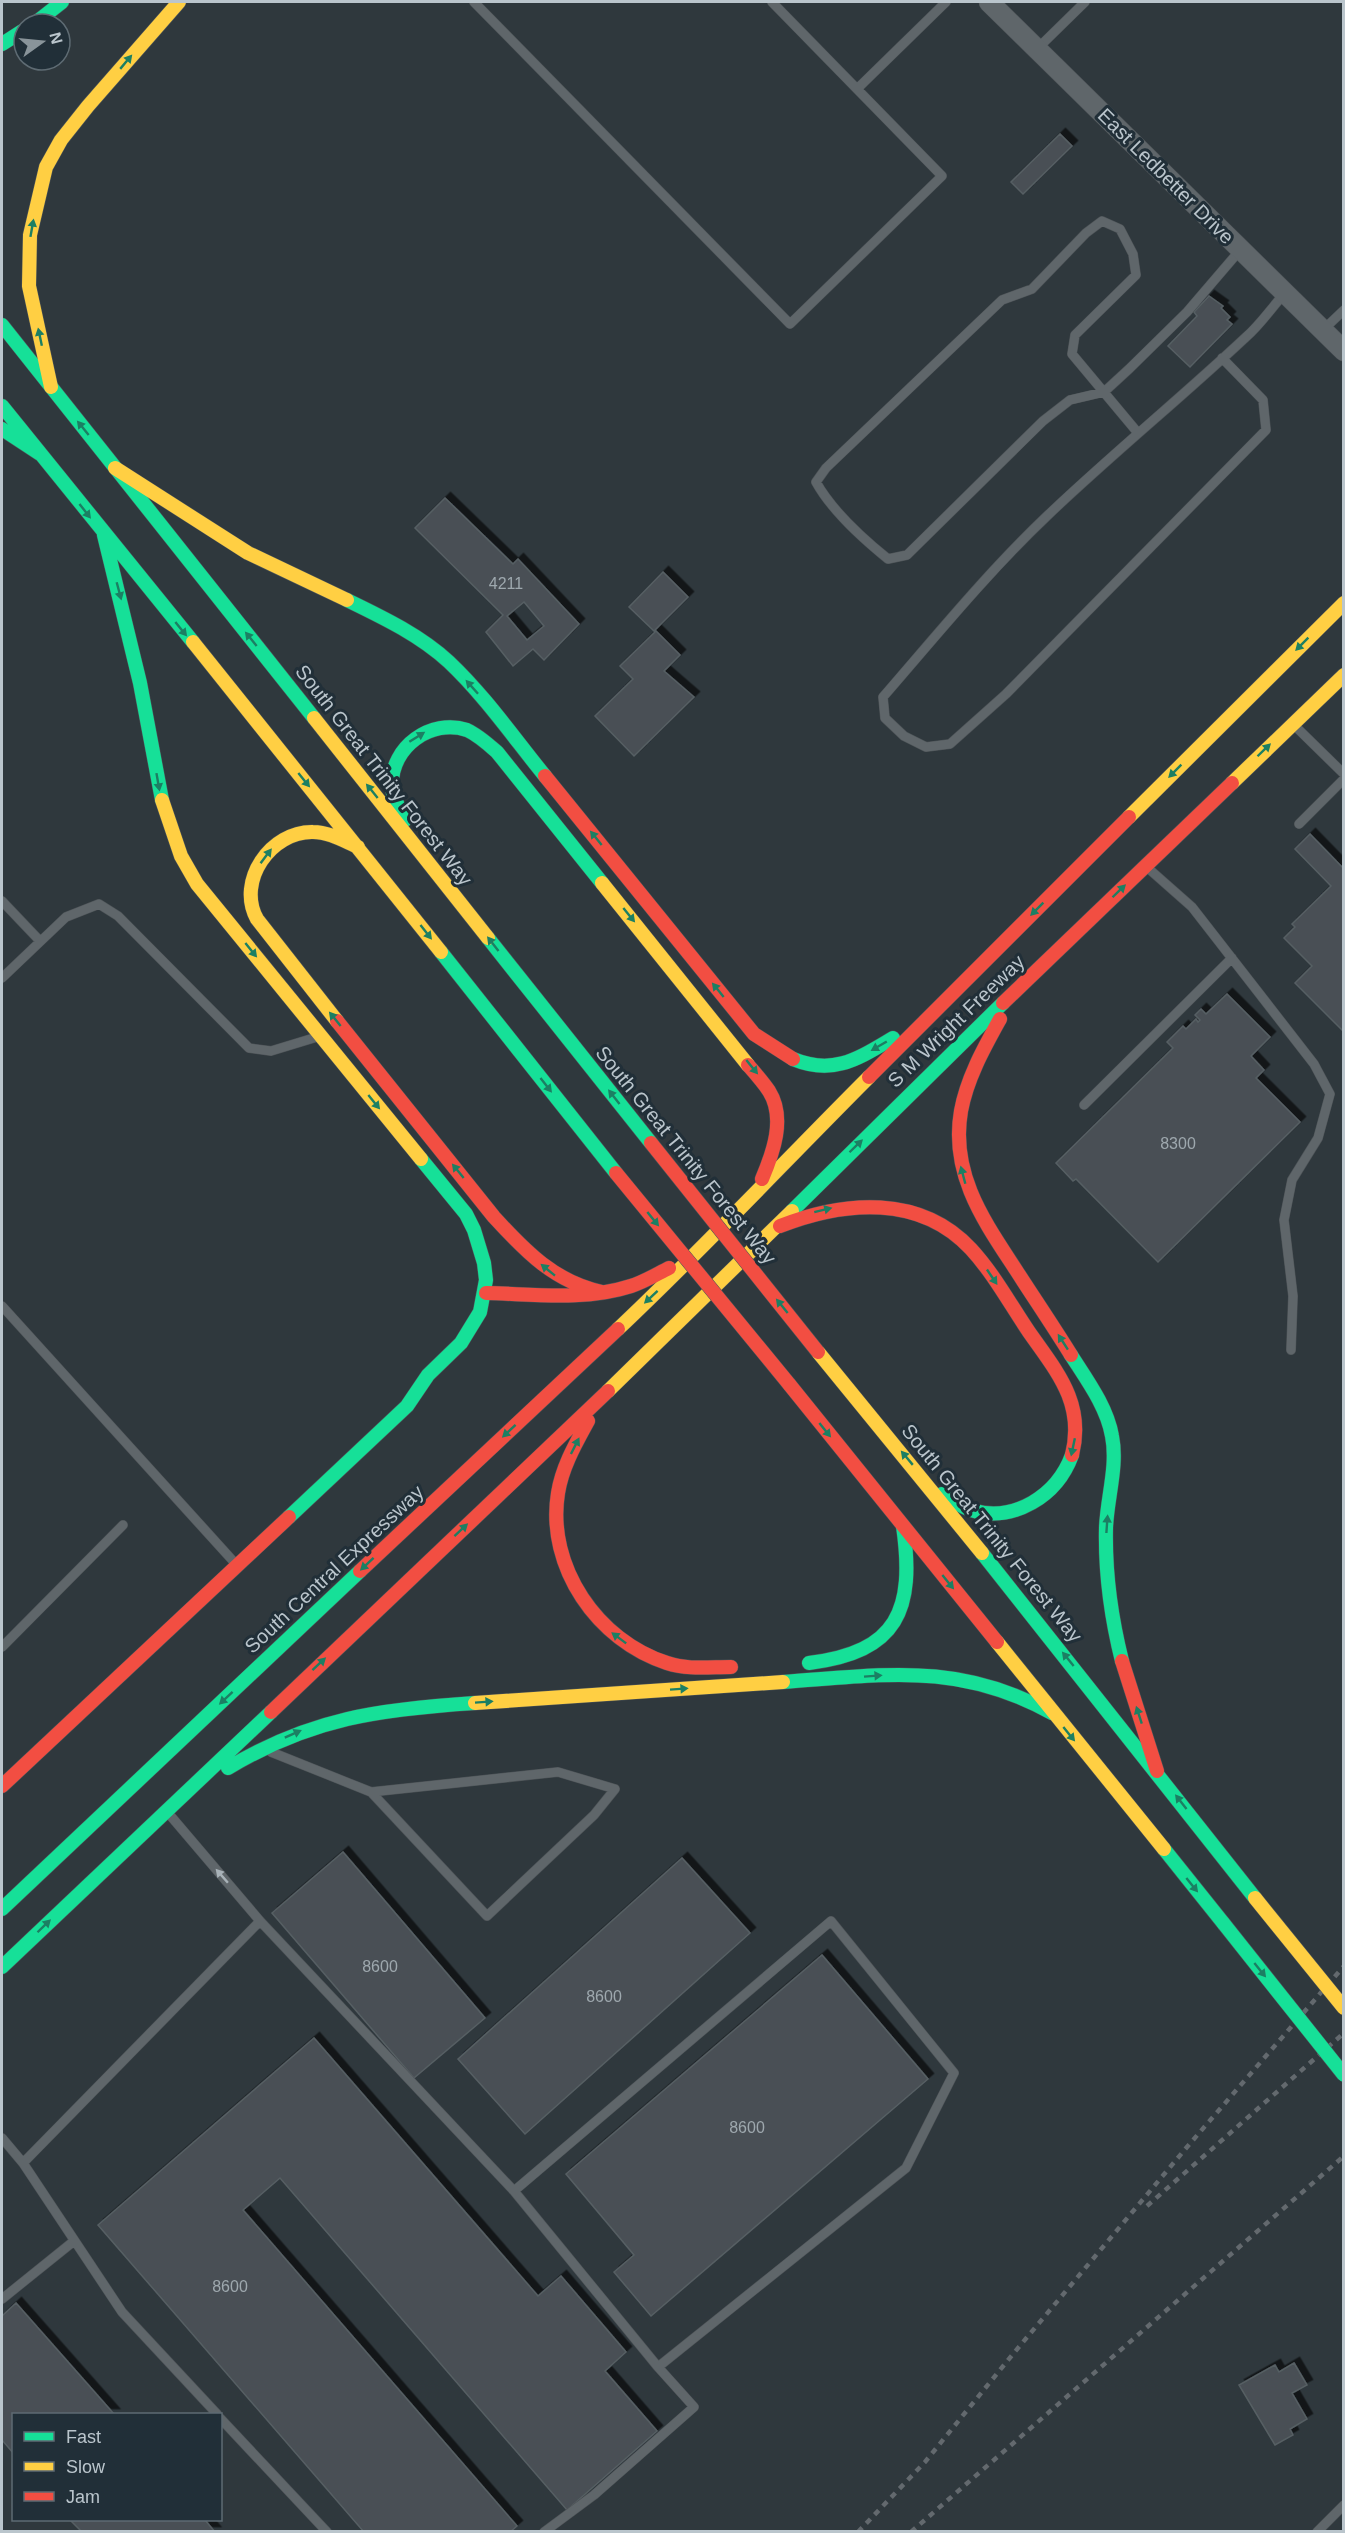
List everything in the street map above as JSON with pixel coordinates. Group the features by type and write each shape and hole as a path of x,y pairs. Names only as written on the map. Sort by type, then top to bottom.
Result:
{"main road":[{"path":"49,12 62,2"},
{"path":"51,387 29,286 30,235 46,167 62,140 88,106 179,2"},
{"name":"South Great Trinity Forest Way","path":"2,325 651,1143 818,1352 931,1488 1344,2008"},
{"path":"2,406 616,1173 789,1384 1344,2075"},
{"path":"2,429 40,454"},
{"path":"115,468 248,553 380,616 413,635 448,661 474,689 754,1034 775,1052 799,1063 828,1066 850,1063 929,1017"},
{"path":"4,1780 407,1406 428,1375 463,1342 478,1318 486,1293 488,1275 477,1233 466,1214 197,884 181,856 161,798 140,683 104,535"},
{"name":"S M Wright Freeway","path":"694,1257 759,1187 1344,603"},
{"name":"S M Wright Freeway","path":"600,1399 1016,990 1344,675"},
{"path":"415,845 392,788 393,771 407,743 424,732 441,728 462,729 480,738 497,752 770,1092 776,1109 775,1144 759,1187"},
{"path":"358,848 330,835 312,831 294,834 276,843 265,854 255,871 253,911 267,934 494,1217 526,1252 559,1279 584,1289 602,1292"},
{"path":"1016,990 979,1056 965,1089 957,1127 959,1159 964,1182 976,1209 1096,1394 1108,1423 1114,1451 1106,1527 1108,1588 1121,1659 1157,1771"},
{"path":"769,1231 810,1213 864,1204 914,1212 936,1223 959,1236 977,1255 1063,1382 1076,1418 1075,1440 1069,1463 1060,1481 1047,1495 1029,1506 1011,1512 994,1514 970,1510 931,1488"},
{"path":"494,1217 503,1245"},
{"path":"486,1293 505,1289 540,1294 602,1292 630,1286 694,1257"},
{"name":"South Central Expressway","path":"2,1909 694,1257"},
{"path":"500,1312 505,1289"},
{"path":"407,1406 428,1396"},
{"path":"600,1399 571,1453 558,1490 557,1524 562,1554 574,1588 600,1621 617,1638 636,1650 665,1662 694,1668 741,1666"},
{"path":"2,1967 600,1399"},
{"path":"800,1664 824,1663 848,1657 869,1646 888,1631 900,1613 908,1589 909,1556 903,1526"},
{"path":"168,1808 260,1748 302,1729 401,1708 905,1674 945,1676 989,1683 1023,1695 1052,1713"}],"street":[{"name":"East Ledbetter Drive","path":"998,5 1037,48 1344,351"}],"lane":[{"path":"474,2 790,324 942,176 772,2"},
{"path":"858,88 946,2"},
{"path":"1037,48 1085,2"},
{"path":"1138,433 1104,392 1072,354 1075,335 1136,274 1133,254 1120,229 1102,221 1086,233 1032,289 1002,300 826,468 816,482 822,493 860,534 888,559 907,555 1043,421 1070,400 1104,392 1187,312 1241,249"},
{"path":"1222,358 1263,400 1266,430 1006,694 950,744 926,747 904,736 885,718 882,697 950,619 1047,517 1138,433 1222,358 1248,336 1285,293"},
{"path":"1323,330 1344,310"},
{"path":"1293,723 1344,774"},
{"path":"1299,824 1344,779"},
{"path":"1145,866 1192,907 1314,1064 1330,1094 1318,1138 1292,1180 1284,1220 1293,1296 1291,1350"},
{"path":"2,901 40,941"},
{"path":"2,978 66,916 99,904 118,916 249,1048 272,1051 321,1036"},
{"path":"1084,1105 1232,958"},
{"path":"2,1306 238,1565"},
{"path":"2,1647 123,1525"},
{"path":"260,1748 371,1792 487,1916 594,1815 615,1789 558,1772 371,1792"},
{"path":"168,1808 260,1920 514,2191 658,2367 694,2407 594,2495 544,2532"},
{"path":"23,2163 260,1920"},
{"path":"514,2191 831,1921 954,2073 906,2168 658,2367"},
{"path":"2,2138 23,2163 122,2312 216,2413"},
{"path":"2,2299 74,2241"},
{"path":"222,2419 327,2532"},
{"path":"1317,2532 1344,2505"}],"building":[{"path":"1060,134 1072,146 1023,194 1011,182"},
{"path":"1209,296 1223,306 1221,308 1230,317 1227,320 1232,324 1190,367 1168,346 1197,316 1194,312"},
{"path":"445,498 513,564 518,559 579,624 544,660 533,649 513,666 486,632 503,615 415,528","holes":["524,602 544,626 527,640 507,616"]},
{"path":"663,572 688,597 654,631 629,607"},
{"path":"656,631 680,655 664,671 694,697 634,756 595,716 633,679 620,666"},
{"path":"1310,834 1344,869 1344,1032 1295,983 1312,966 1284,938 1295,927 1292,924 1331,886 1295,849"},
{"path":"1227,994 1270,1037 1251,1056 1264,1070 1256,1078 1300,1122 1158,1262 1076,1179 1073,1181 1056,1163 1173,1048 1167,1042 1183,1026 1186,1029 1196,1019 1198,1022 1200,1020 1195,1015 1201,1009 1206,1014"},
{"path":"343,1852 485,2018 414,2078 272,1913"},
{"path":"682,1858 750,1933 525,2134 458,2059"},
{"path":"822,1955 928,2079 651,2316 614,2272 634,2255 566,2174"},
{"path":"314,2038 538,2296 561,2276 626,2352 605,2371 657,2431 567,2510 280,2178 243,2210 517,2526 510,2532 364,2532 98,2225"},
{"path":"16,2303 113,2413 12,2413 12,2452 2,2440 2,2316"},
{"path":"1294,2363 1307,2385 1292,2393 1307,2419 1290,2429 1293,2435 1275,2445 1239,2385 1275,2365 1279,2372"},
{"path":"71,2521 206,2521 215,2532 78,2532 80,2530"}],"railway":[{"path":"858,2532 925,2462 1187,2147 1344,1966"},
{"path":"1147,2206 1344,2033"},
{"path":"911,2532 1344,2156"}],"traffic: fast":[{"path":"49,12 62,2"},
{"path":"2,44 12,38"},
{"path":"2,325 314,718"},
{"path":"2,406 193,642"},
{"path":"2,429 40,454"},
{"path":"104,535 140,683 162,800"},
{"path":"347,600 387,620 438,652 487,703 545,776"},
{"path":"405,820 392,789 393,771 398,759 406,748 427,732 453,727 467,730 497,752 602,883"},
{"path":"488,938 651,1143"},
{"path":"441,952 616,1173"},
{"path":"792,1211 1003,1003"},
{"path":"793,1059 821,1066 834,1065 857,1058 893,1038"},
{"path":"289,1517 407,1406 428,1375 461,1343 480,1312 486,1280 484,1263 474,1230 466,1214 421,1159"},
{"path":"1071,1355 1101,1404 1114,1447 1106,1528 1107,1562 1112,1611 1122,1661"},
{"path":"942,1494 971,1510 1003,1513 1018,1509 1045,1494 1056,1483 1072,1455"},
{"path":"809,1663 863,1649 881,1637 894,1622 902,1603 906,1581 903,1526"},
{"path":"982,1553 1255,1898"},
{"path":"2,1909 360,1571"},
{"path":"783,1682 888,1675 952,1678 985,1685 1018,1696 1052,1713"},
{"path":"228,1768 288,1738 347,1719 408,1709 475,1703"},
{"path":"2,1967 271,1712"},
{"path":"1164,1849 1224,1924"},
{"path":"1224,1924 1344,2075"}],"traffic: slow":[{"path":"51,387 29,286 30,235 46,167 61,140 88,106 179,2"},
{"path":"115,468 248,553 347,600"},
{"path":"1129,817 1344,603"},
{"path":"193,642 441,952"},
{"path":"1232,783 1344,675"},
{"path":"314,718 488,938"},
{"path":"162,800 181,856 197,884 421,1159"},
{"path":"337,1021 257,919 252,904 251,889 254,875 261,861 271,849 298,834 313,832 325,834 358,847"},
{"path":"602,883 748,1065"},
{"path":"618,1329 869,1077"},
{"path":"608,1391 792,1211"},
{"path":"818,1352 982,1553"},
{"path":"997,1642 1164,1849"},
{"path":"475,1703 783,1682"},
{"path":"1255,1898 1344,2008"}],"traffic: jam":[{"path":"545,776 754,1034 793,1059"},
{"path":"1003,1003 1232,783"},
{"path":"869,1077 1129,817"},
{"path":"1000,1019 967,1087 961,1111 960,1156 972,1196 992,1233 1071,1355"},
{"path":"337,1021 494,1217 518,1242 542,1264 556,1273 570,1281 602,1292"},
{"path":"748,1065 769,1091 777,1112 774,1147 762,1179"},
{"path":"651,1143 818,1352"},
{"path":"616,1173 789,1384"},
{"path":"780,1226 830,1211 880,1208 905,1211 929,1219 951,1231 971,1249 1002,1289 1066,1389 1075,1419 1072,1455"},
{"path":"486,1293 559,1296 596,1294 636,1284 669,1268"},
{"path":"360,1571 618,1329"},
{"path":"789,1384 997,1642"},
{"path":"271,1712 608,1391"},
{"path":"588,1421 563,1474 558,1493 556,1521 560,1548 569,1574 582,1598 619,1638 642,1652 683,1667 731,1667"},
{"path":"2,1786 289,1517"},
{"path":"1122,1661 1157,1771"}]}
